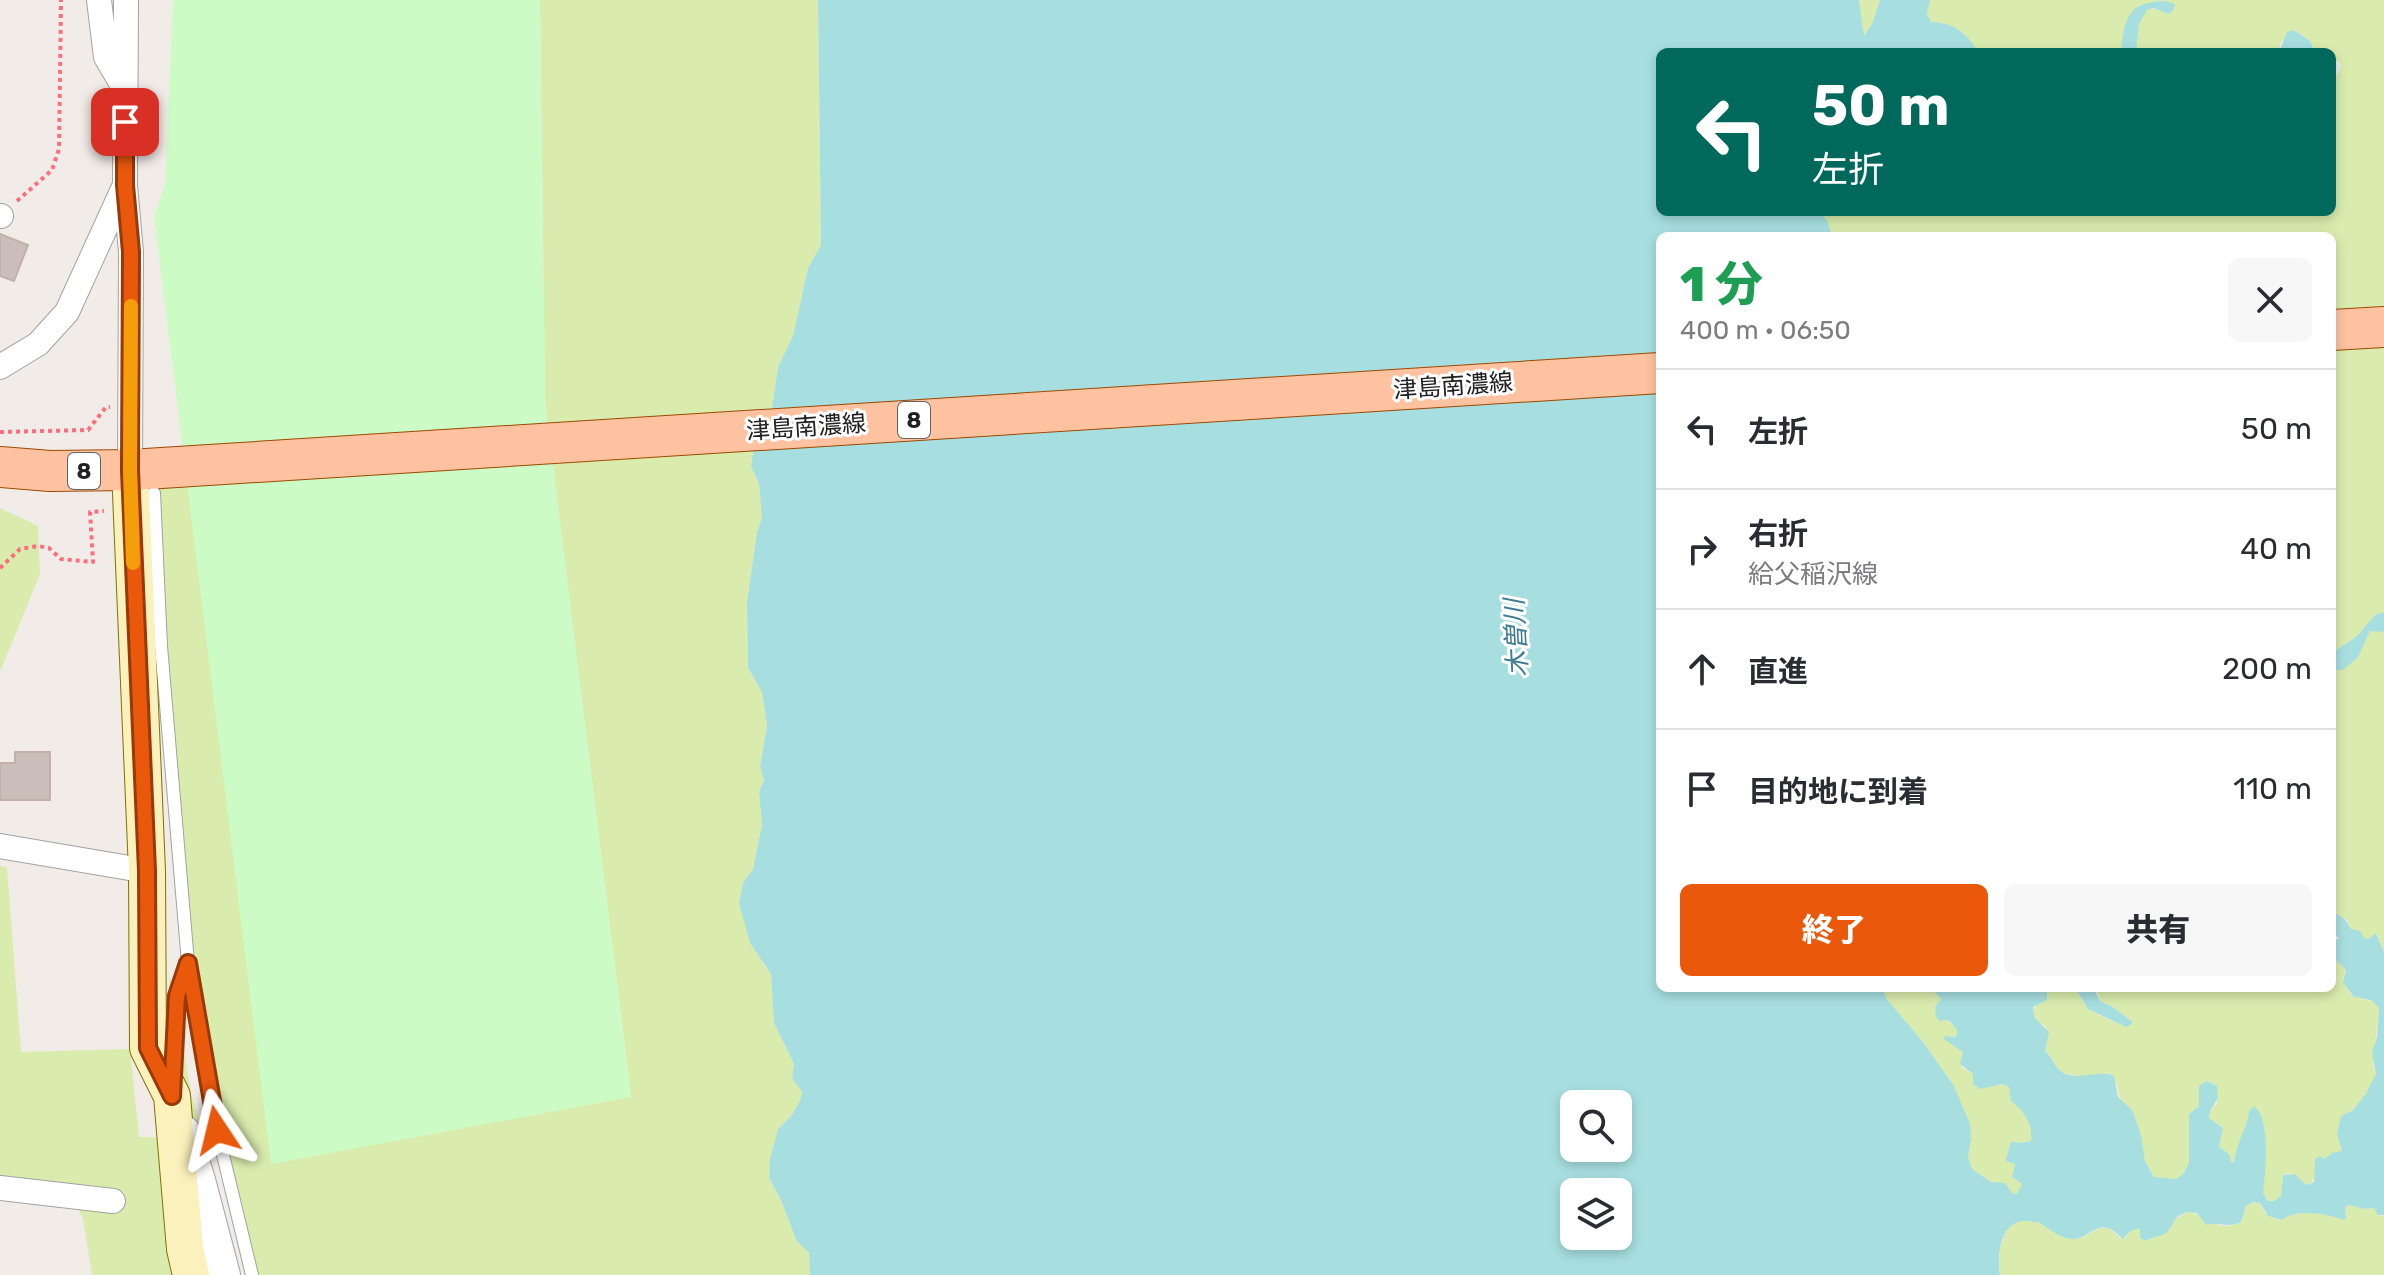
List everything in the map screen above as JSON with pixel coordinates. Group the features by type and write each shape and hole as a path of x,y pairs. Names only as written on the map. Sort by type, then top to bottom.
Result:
{"main road":[{"path":"2336,330 2384,327"},
{"name":"津島南濃線","path":"0,467 50,471 146,486 1656,373"},
{"path":"146,486 148,1048 172,1096 185,1249 191,1275"}],"street":[{"path":"99,0 106,57 126,91"},
{"path":"126,0 125,185 131,252 129,408 146,486"},
{"path":"0,367 38,344 67,312 125,185"},
{"path":"0,846 147,871"},
{"path":"172,1096 199,1180 224,1275"},
{"path":"0,1188 113,1201"}],"lane":[{"path":"146,486 188,963 217,1130 252,1275"},
{"path":"172,1096 177,996 188,963"}],"path":[{"path":"0,216 52,170 59,149 61,0"},
{"path":"0,432 88,430 106,407 129,408"},
{"path":"0,568 20,549 38,546 49,548 61,559 93,562 90,512 146,486"}],"green space":[{"path":"173,0 540,0 545,401 631,1097 271,1164 154,216 165,185"},
{"path":"540,0 818,0 821,245 808,268 793,336 778,367 771,415 751,466 759,484 762,518 757,532 747,602 748,668 762,692 767,726 760,765 764,780 759,792 762,824 753,869 743,883 739,903 762,962 771,974 782,1040 794,1064 792,1078 802,1092 791,1116 778,1129 769,1178 796,1240 809,1253 810,1275 256,1275 187,975 144,464 183,458 631,1097 545,401"},
{"path":"1859,0 1880,0 1864,37"},
{"path":"1930,0 2384,0 2384,612 2375,615 2357,636 2336,650 2336,232 1831,232 1823,216 2336,216 2336,77 2341,66 2336,61 2336,48 2313,48 2310,41 2295,30 2280,43 2279,48 2136,48 2140,23 2149,8 2171,13 2175,4 2150,5 2134,14 2122,48 1975,48 1958,30 1931,22 1927,14"},
{"path":"0,508 38,526 40,574 0,672"},
{"path":"2370,631 2384,632 2384,952 2377,934 2369,939 2364,938 2360,932 2351,929 2347,920 2336,914 2336,671"},
{"path":"0,866 7,867 21,1052 130,1049 139,1137 157,1137 159,1163 182,1275 92,1275 83,1219 75,1203 0,1182"},
{"path":"2336,960 2346,970 2343,978 2345,987 2354,997 2377,1002 2379,1008 2373,1064 2376,1073 2363,1099 2341,1116 2343,1151 2325,1159 2311,1183 2306,1185 2290,1173 2283,1175 2281,1196 2269,1201 2263,1193 2265,1128 2249,1111 2233,1163 2230,1161 2229,1154 2219,1148 2223,1127 2209,1118 2210,1111 2217,1103 2217,1086 2207,1081 2199,1094 2199,1106 2189,1114 2189,1163 2183,1174 2176,1180 2154,1177 2145,1161 2132,1110 2121,1101 2117,1085 2107,1073 2080,1076 2061,1071 2045,1051 2046,1027 2033,1013 2036,1005 2047,1000 2047,992 2077,992 2093,1012 2126,1027 2130,1019 2101,1002 2097,992 2336,992"},
{"path":"169,974 191,1094 209,1152 238,1275 229,1275 170,1044"},
{"path":"1884,992 1935,992 1941,999 1936,1005 1957,1030 1956,1037 1948,1036 1963,1052 1961,1067 1973,1074 1983,1087 2002,1084 2009,1087 2011,1101 2027,1118 2031,1129 2031,1141 2011,1141 2006,1159 2015,1164 2014,1179 2022,1185 2017,1194 1972,1169 1968,1157 1971,1139 1954,1086"},
{"path":"2253,1202 2260,1203 2268,1215 2282,1220 2295,1214 2312,1213 2344,1220 2345,1207 2349,1205 2376,1208 2380,1216 2384,1215 2384,1275 2000,1275 2001,1244 2005,1234 2017,1221 2038,1223 2072,1239 2107,1228 2121,1239 2140,1228 2140,1236 2146,1241 2169,1231 2174,1220 2187,1212 2218,1225 2241,1222 2246,1206"}],"water":[{"name":"木曽川","path":"818,0 1859,0 1864,36 1872,24 1880,0 1930,0 1927,14 1931,22 1959,30 1975,48 1656,48 1656,216 1823,216 1831,232 1656,232 1656,992 1884,992 1954,1086 1970,1124 1968,1157 1972,1169 1991,1182 2005,1183 2012,1193 2017,1194 2022,1184 2012,1177 2015,1164 2006,1159 2011,1141 2031,1141 2029,1124 2011,1101 2009,1087 2002,1084 1980,1089 1973,1084 1973,1074 1960,1064 1963,1052 1944,1039 1945,1036 1956,1037 1957,1030 1949,1020 1940,1021 1936,1017 1935,1007 1941,999 1935,992 2047,992 2047,1000 2033,1007 2035,1018 2049,1032 2045,1051 2059,1070 2068,1075 2114,1076 2118,1097 2132,1110 2141,1135 2145,1161 2154,1177 2176,1179 2183,1174 2189,1163 2189,1114 2199,1106 2199,1086 2207,1081 2217,1086 2218,1098 2209,1118 2223,1128 2219,1147 2229,1154 2231,1162 2234,1162 2249,1111 2254,1106 2260,1113 2266,1147 2263,1193 2268,1201 2274,1201 2281,1196 2283,1175 2295,1174 2306,1185 2314,1182 2315,1159 2320,1156 2325,1159 2332,1153 2342,1151 2337,1134 2341,1116 2353,1110 2376,1074 2372,1053 2377,1037 2379,1008 2371,1000 2354,997 2343,983 2346,970 2336,960 2336,940 2339,938 2336,936 2336,914 2351,929 2360,931 2364,938 2369,939 2376,933 2384,952 2384,1215 2378,1215 2374,1208 2349,1205 2345,1207 2344,1220 2304,1213 2282,1220 2268,1216 2260,1203 2253,1202 2246,1206 2241,1222 2206,1225 2197,1213 2187,1212 2176,1218 2167,1232 2146,1241 2140,1238 2140,1228 2129,1232 2123,1239 2103,1227 2082,1237 2068,1239 2038,1223 2018,1222 2011,1226 2002,1240 2000,1275 810,1275 809,1253 796,1240 769,1178 770,1159 778,1129 791,1116 802,1092 792,1078 794,1064 774,1023 771,974 750,943 739,903 743,883 753,869 762,824 759,792 764,780 760,766 767,726 762,692 748,668 747,602 757,532 762,518 759,484 751,466 755,444 771,415 778,367 793,336 808,268 821,245"},
{"path":"2152,2 2175,4 2169,14 2153,8 2147,10 2139,24 2136,48 2122,48 2130,14"},
{"path":"2294,30 2310,41 2313,48 2281,48 2287,32"},
{"path":"2384,612 2384,632 2370,631 2358,657 2343,670 2336,670 2336,650 2357,636 2375,615"},
{"path":"2077,992 2095,992 2101,1002 2118,1010 2132,1024 2126,1027 2088,1009"}],"building":[{"path":"0,234 28,245 14,281 0,276"},
{"path":"15,752 50,752 50,800 0,800 0,763 15,763"}],"slow traffic":[{"path":"131,306 133,563"}],"route":[{"path":"125,122 125,185 131,252 130,470 147,871 148,1048 172,1096 177,996 188,963 217,1130"}]}
